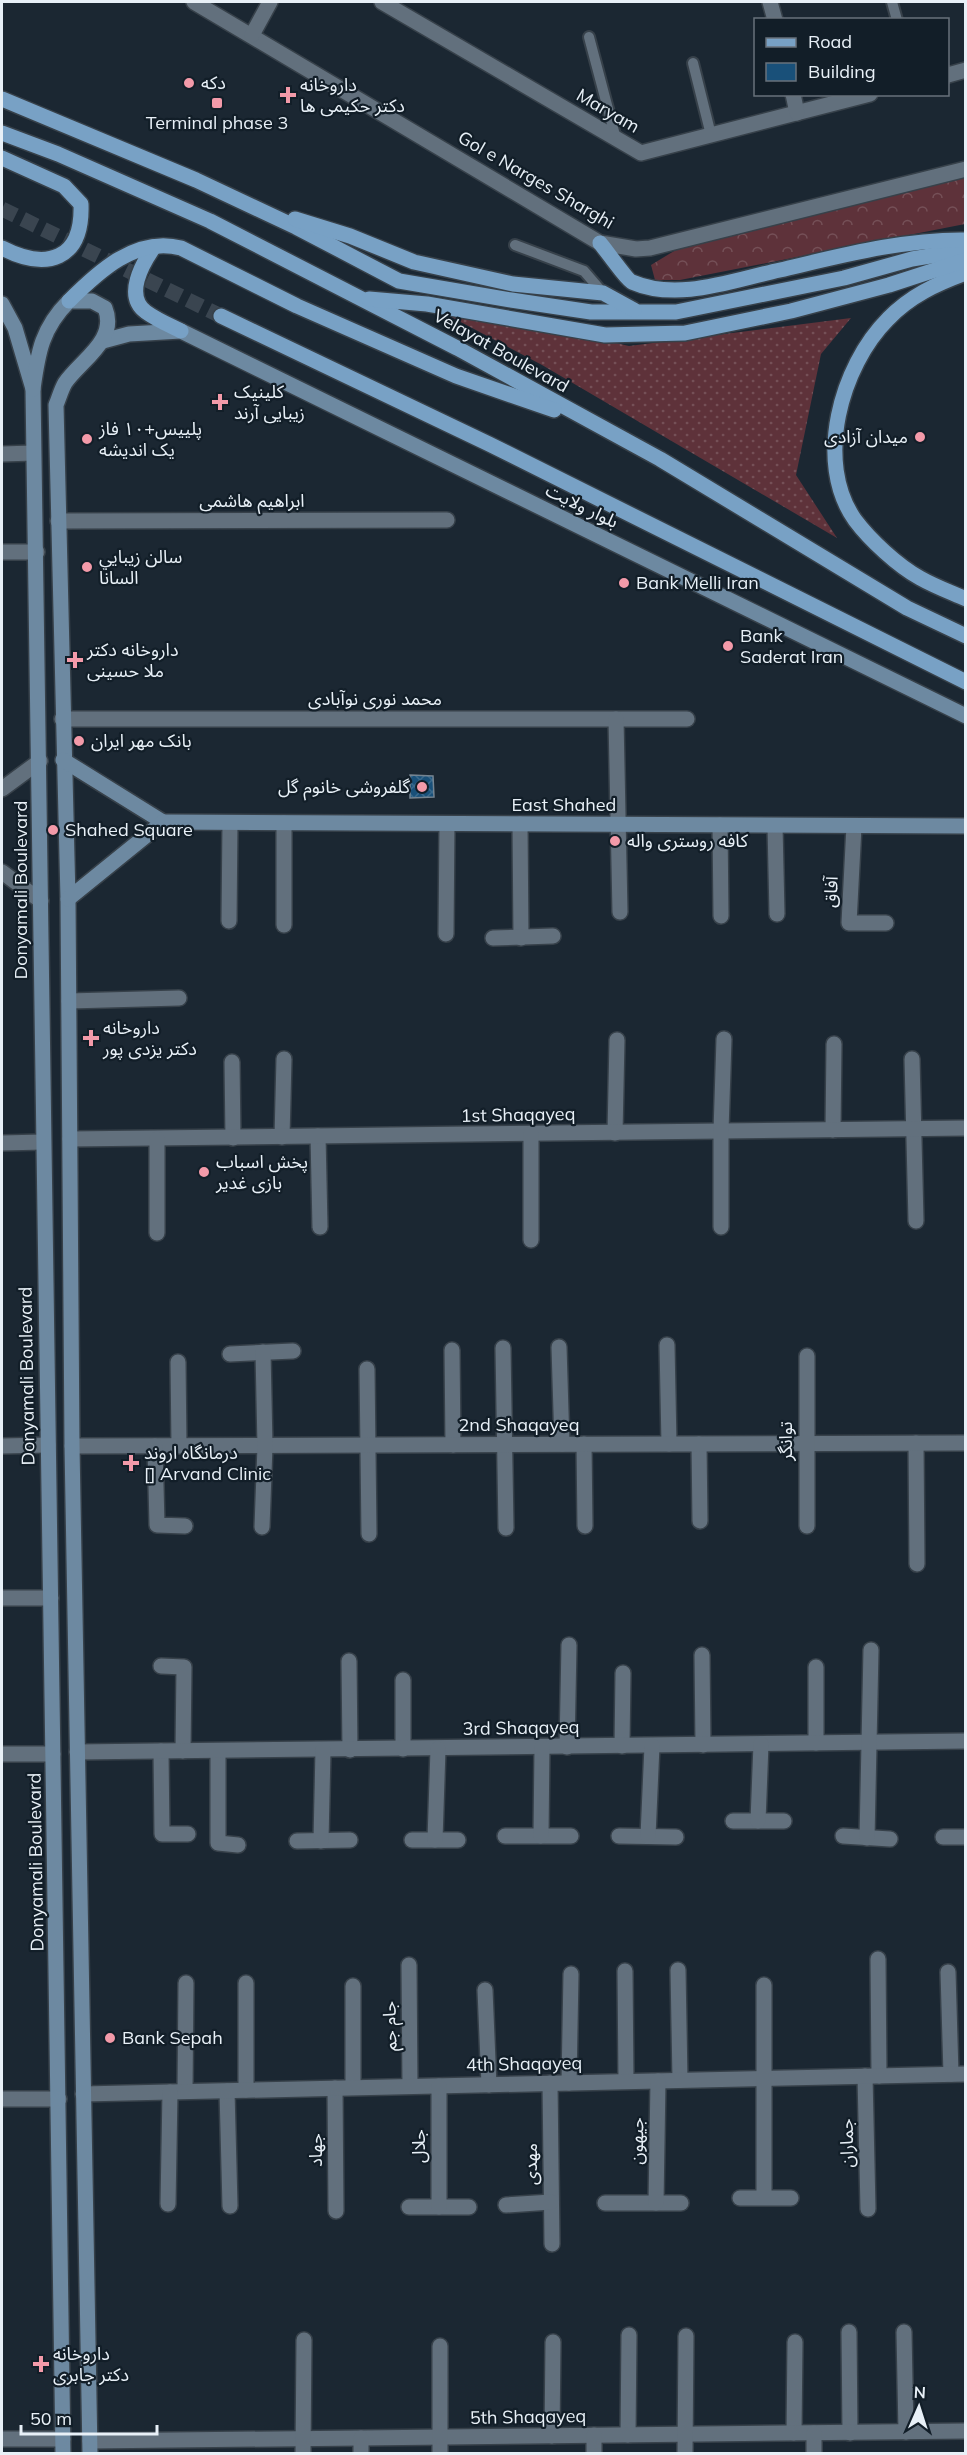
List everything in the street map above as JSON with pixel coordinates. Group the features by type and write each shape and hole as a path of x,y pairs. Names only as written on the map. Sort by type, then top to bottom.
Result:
{"main road":[{"path":"2,99 249,204 399,280 591,312 676,312 844,278 912,259 966,250"},
{"name":"Velayat Boulevard","path":"2,134 128,183 210,221 457,348 660,459 907,608 966,636"},
{"path":"2,158 64,186 81,204 81,219 78,235 68,249 52,260 34,260 2,248"},
{"path":"249,204 350,236 414,262 513,284 603,293 637,311"},
{"path":"600,243 629,281 649,288 684,291 858,253 947,240 966,240"},
{"path":"33,389 36,365 46,328 57,313 111,263 131,253 170,245 181,248 297,306 456,376 591,423"},
{"path":"154,247 139,272 136,289 138,303 145,311 181,331"},
{"path":"360,298 428,304 605,335 685,333 790,311 889,285 966,260"},
{"path":"966,273 932,286 907,302 887,320 867,345 850,374 838,415 835,461 843,497 855,519 874,542 918,577 966,599"},
{"path":"69,301 92,301 105,308 108,325 103,341 64,385 56,405 68,899 72,1446 90,2447"},
{"name":"Donyamali Boulevard","path":"2,304 15,328 33,389 63,2446"},
{"path":"221,316 489,444 966,682"},
{"path":"103,341 129,334 181,331"},
{"name":"بلوار ولایت","path":"181,331 966,716"},
{"path":"63,760 163,822 68,899"},
{"name":"East Shahed","path":"163,822 966,826"}],"street":[{"name":"Gol e Narges Sharghi","path":"194,2 252,34 600,243 636,249 650,248 966,169"},
{"path":"252,34 270,2"},
{"name":"Maryam","path":"382,2 641,153 862,96"},
{"path":"770,2 774,18"},
{"path":"949,75 966,70"},
{"path":"793,96 797,113"},
{"path":"2,454 33,453"},
{"name":"ابراهیم هاشمی","path":"58,521 447,520"},
{"path":"2,552 36,552"},
{"name":"محمد نوری نوآبادی","path":"62,719 687,719"},
{"path":"616,719 620,825 620,912"},
{"path":"2,789 40,761"},
{"path":"229,921 230,823"},
{"path":"284,823 284,925"},
{"path":"446,933 447,824"},
{"path":"520,824 521,938"},
{"path":"720,825 721,916"},
{"path":"775,826 777,914"},
{"name":"آفاق","path":"854,826 849,923 886,923"},
{"path":"2,872 41,901"},
{"path":"493,938 553,936"},
{"path":"69,1001 179,998"},
{"path":"721,1227 724,1038"},
{"path":"615,1133 617,1040"},
{"path":"833,1130 834,1044"},
{"path":"282,1137 284,1059"},
{"path":"912,1059 916,1221"},
{"path":"232,1062 233,1138"},
{"name":"1st Shaqayeq","path":"70,1139 966,1128"},
{"path":"531,1134 531,1240"},
{"path":"318,1136 320,1227"},
{"path":"157,1138 157,1233"},
{"path":"2,1143 43,1142"},
{"path":"667,1345 669,1444"},
{"path":"559,1347 562,1444"},
{"path":"502,1348 506,1528"},
{"path":"452,1350 453,1445"},
{"path":"230,1354 293,1351"},
{"path":"262,1527 265,1446 263,1352"},
{"name":"توانگر","path":"807,1356 807,1526"},
{"path":"178,1362 179,1446"},
{"path":"367,1369 369,1534"},
{"path":"916,1443 917,1564"},
{"name":"2nd Shaqayeq","path":"72,1446 966,1443"},
{"path":"584,1444 585,1526"},
{"path":"699,1444 700,1521"},
{"path":"2,1446 48,1446"},
{"path":"155,1446 158,1525 184,1526"},
{"path":"2,1598 51,1598"},
{"path":"567,1747 569,1646"},
{"path":"867,1838 871,1650"},
{"path":"702,1655 703,1745"},
{"path":"349,1661 350,1750"},
{"path":"161,1666 184,1667 183,1751"},
{"path":"816,1667 816,1743"},
{"path":"622,1746 623,1673"},
{"path":"403,1680 403,1749"},
{"name":"3rd Shaqayeq","path":"77,1752 966,1741"},
{"path":"758,1821 761,1744"},
{"path":"648,1836 652,1746"},
{"path":"541,1836 542,1747"},
{"path":"435,1840 438,1749"},
{"path":"321,1840 323,1750"},
{"path":"161,1751 162,1834 188,1834"},
{"path":"218,1751 218,1843 238,1845"},
{"path":"2,1754 53,1754"},
{"path":"733,1821 784,1821"},
{"path":"505,1836 572,1836"},
{"path":"619,1836 676,1837"},
{"path":"843,1836 890,1839"},
{"path":"943,1837 966,1837"},
{"path":"297,1841 350,1840"},
{"path":"412,1840 458,1840"},
{"name":"جماران","path":"868,2209 878,1959"},
{"name":"جام جم","path":"408,1965 410,2086"},
{"path":"678,1970 680,2080"},
{"path":"625,1971 626,2082"},
{"path":"948,1972 958,2074"},
{"path":"569,2083 571,1974"},
{"path":"168,2204 186,1983"},
{"path":"246,1983 246,2090"},
{"path":"764,1985 764,2197"},
{"path":"353,1986 354,2088"},
{"path":"485,1990 489,2085"},
{"name":"4th Shaqayeq","path":"83,2094 958,2074"},
{"name":"جیهون","path":"656,2203 658,2081"},
{"name":"مهدی","path":"550,2083 552,2244"},
{"name":"جلال","path":"438,2207 439,2086"},
{"name":"جهاد","path":"335,2088 336,2211"},
{"path":"227,2091 230,2206"},
{"path":"2,2099 59,2099"},
{"path":"741,2198 791,2198"},
{"path":"506,2205 551,2202"},
{"path":"605,2203 681,2203"},
{"path":"410,2206 469,2207"},
{"path":"849,2332 850,2433"},
{"path":"904,2332 906,2432"},
{"path":"628,2435 629,2335"},
{"path":"685,2454 686,2336"},
{"path":"303,2446 304,2340"},
{"path":"552,2436 553,2342"},
{"path":"794,2433 795,2342"},
{"path":"440,2346 440,2454"},
{"name":"5th Shaqayeq","path":"90,2447 361,2446 440,2437 966,2431"},
{"path":"814,2433 814,2454"},
{"path":"594,2435 594,2454"},
{"path":"2,2439 63,2446"}],"lane":[{"path":"892,2 896,18"},
{"path":"589,37 616,139"},
{"path":"693,63 711,135"},
{"path":"515,245 584,271 603,293"}],"green space":[{"path":"965,175 965,224 680,280 655,280 651,265 679,248"},
{"path":"438,310 495,315 629,346 851,318 821,354 796,475 837,538 542,365"}],"building":[{"name":"گلفروشی خانوم گل","path":"410,775 433,776 434,797 410,798"}],"tunnel":[{"path":"2,209 221,316"}],"place":[{"name":"دکه","path":"189,83"},
{"name":"داروخانه دکتر حکیمی ها","path":"288,95"},
{"name":"Terminal phase 3","path":"217,103"},
{"name":"کلینیک زیبایی آرند","path":"220,402"},
{"name":"میدان آزادی","path":"920,437"},
{"name":"پلییس+١٠ فاز یک اندیشه","path":"87,439"},
{"name":"سالن زيبايي السانا","path":"87,567"},
{"name":"Bank Melli Iran","path":"624,583"},
{"name":"Bank Saderat Iran","path":"728,646"},
{"name":"داروخانه دکتر ملا حسینی","path":"75,660"},
{"name":"بانک مهر ایران","path":"79,741"},
{"name":"گلفروشی خانوم گل","path":"422,787"},
{"name":"Shahed Square","path":"53,830"},
{"name":"کافه روستری واله","path":"615,841"},
{"name":"داروخانه دکتر یزدی پور","path":"91,1038"},
{"name":"پخش اسباب بازی غدیر","path":"204,1172"},
{"name":"درمانگاه اروند [] Arvand Clinic","path":"131,1463"},
{"name":"Bank Sepah","path":"110,2038"},
{"name":"داروخانه دکتر جابری","path":"41,2364"}]}
